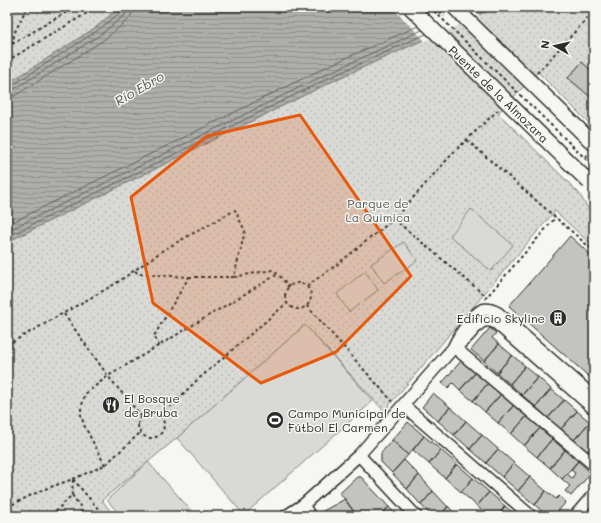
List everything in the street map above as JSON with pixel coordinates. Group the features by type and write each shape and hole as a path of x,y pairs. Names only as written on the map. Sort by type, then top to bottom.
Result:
{"main road":[{"name":"Puente de la Almozara","path":"410,7 589,182"},
{"path":"454,7 594,144"}],"street":[{"path":"454,347 459,335 477,315 484,310 491,310 498,313 594,397"},
{"path":"286,516 303,505 359,455 454,347 465,340 482,321 485,320 492,322 594,409"},
{"path":"454,347 594,465"},
{"path":"403,405 531,516"},
{"path":"359,455 416,516"},
{"path":"575,516 594,494"},
{"path":"303,505 310,516"}],"path":[{"path":"12,44 15,32 27,7"},
{"path":"7,47 75,7"},
{"path":"7,61 87,13 93,7"},
{"name":"Puente de la Almozara","path":"430,7 594,167"},
{"path":"538,72 594,10"},
{"path":"306,286 335,266 394,219 454,152 494,114"},
{"path":"466,140 594,251"},
{"path":"7,345 115,284 165,249 235,210 245,231 234,277"},
{"path":"394,219 487,296"},
{"path":"135,271 139,274 189,277 234,277 272,270 278,274 289,287"},
{"path":"105,465 85,427 81,416 81,409 85,394 108,376 278,274"},
{"path":"159,346 154,336 189,277"},
{"path":"296,283 306,286 309,288 312,296 307,306 298,309 287,303 285,294 289,287 296,283"},
{"path":"161,416 196,381 287,303"},
{"path":"307,306 391,402"},
{"path":"63,314 108,376 142,416"},
{"path":"149,412 153,412 161,416 165,424 160,436 156,438 147,438 140,433 138,424 142,416 149,412"},
{"path":"7,507 42,490 73,479 105,465 140,433"},
{"path":"73,479 72,495 80,506 82,516"},
{"path":"73,479 104,516"},
{"path":"51,516 72,495"}],"highlighted area":[{"path":"300,115 411,276 336,352 261,383 153,303 131,197 207,136"}],"green space":[{"path":"7,7 120,7 95,28 7,84"},
{"name":"Parque de La Química","path":"496,7 594,7 594,128 538,72 498,113 578,192 594,218 594,247 555,211 384,411 305,325 177,438 102,500 114,516 7,516 7,242 335,80"},
{"path":"471,209 513,245 491,271 450,236"},
{"path":"404,242 417,261 384,283 371,264"},
{"path":"365,271 378,290 349,312 337,294"},
{"name":"Campo Municipal de Fútbol El Carmen","path":"305,325 373,401 244,515 177,438"},
{"path":"148,462 196,516 121,516 107,500"}],"water":[{"name":"Río Ebro","path":"120,7 496,7 335,80 7,242 7,84 95,28"}],"pier":[{"path":"392,7 470,7 480,16 425,41"}],"building":[{"path":"582,62 594,73 594,100 568,78"},
{"name":"Edificio Skyline","path":"570,236 594,258 594,381 509,306"},
{"path":"490,328 496,333 492,338 499,344 484,361 471,350"},
{"path":"499,344 512,355 497,373 484,361"},
{"path":"512,355 525,366 510,384 497,373"},
{"path":"462,360 476,372 460,390 453,383 448,388 442,383"},
{"path":"525,366 538,377 522,395 510,384"},
{"path":"476,372 488,383 473,401 460,390"},
{"path":"538,377 551,389 536,407 522,395"},
{"path":"488,383 501,394 485,412 473,401"},
{"path":"551,389 564,400 548,418 536,407"},
{"path":"433,393 450,407 438,421 422,407"},
{"path":"501,394 514,405 498,423 485,412"},
{"path":"564,400 577,411 561,429 548,418"},
{"path":"514,405 527,416 511,434 498,423"},
{"path":"450,407 466,421 454,435 438,421"},
{"path":"577,411 590,422 574,440 561,429"},
{"path":"527,416 540,428 524,446 511,434"},
{"path":"466,421 482,435 470,449 454,435"},
{"path":"408,422 424,436 408,455 392,440"},
{"path":"590,422 594,426 594,443 587,452 574,440"},
{"path":"540,428 552,439 537,457 524,446"},
{"path":"482,435 498,449 486,463 470,449"},
{"path":"424,436 441,450 429,464 413,450"},
{"path":"552,439 565,450 550,468 537,457"},
{"path":"392,440 408,455 392,473 381,462 381,453"},
{"path":"594,443 594,458 587,452"},
{"path":"498,449 514,463 502,477 486,463"},
{"path":"441,450 457,464 445,478 429,464"},
{"path":"565,450 578,461 562,479 550,468"},
{"path":"404,460 419,475 407,489 392,473"},
{"path":"578,461 591,473 571,496 565,491 570,486 562,479 567,474 572,478 575,473 571,470"},
{"path":"514,463 530,477 518,491 502,477"},
{"path":"457,464 473,478 461,492 445,478"},
{"path":"419,475 433,491 421,505 407,489"},
{"path":"357,477 361,477 389,507 379,516 357,516 340,493"},
{"path":"530,477 546,491 535,505 518,491"},
{"path":"473,478 489,492 477,506 461,492"},
{"path":"433,491 448,507 440,516 432,516 421,505"},
{"path":"546,491 556,499 559,496 566,502 554,516 547,516 535,505"},
{"path":"489,492 505,506 498,516 488,516 477,506"},
{"path":"345,499 357,516 323,516 323,511"},
{"path":"448,506 457,516 440,516"},
{"path":"505,506 513,513 516,516 498,516"},
{"path":"389,507 397,516 379,516 382,513"}],"place":[{"name":"Edificio Skyline","path":"558,318"},
{"name":"El Bosque de Bruba","path":"111,405"},
{"name":"Campo Municipal de Fútbol El Carmen","path":"275,420"}]}
